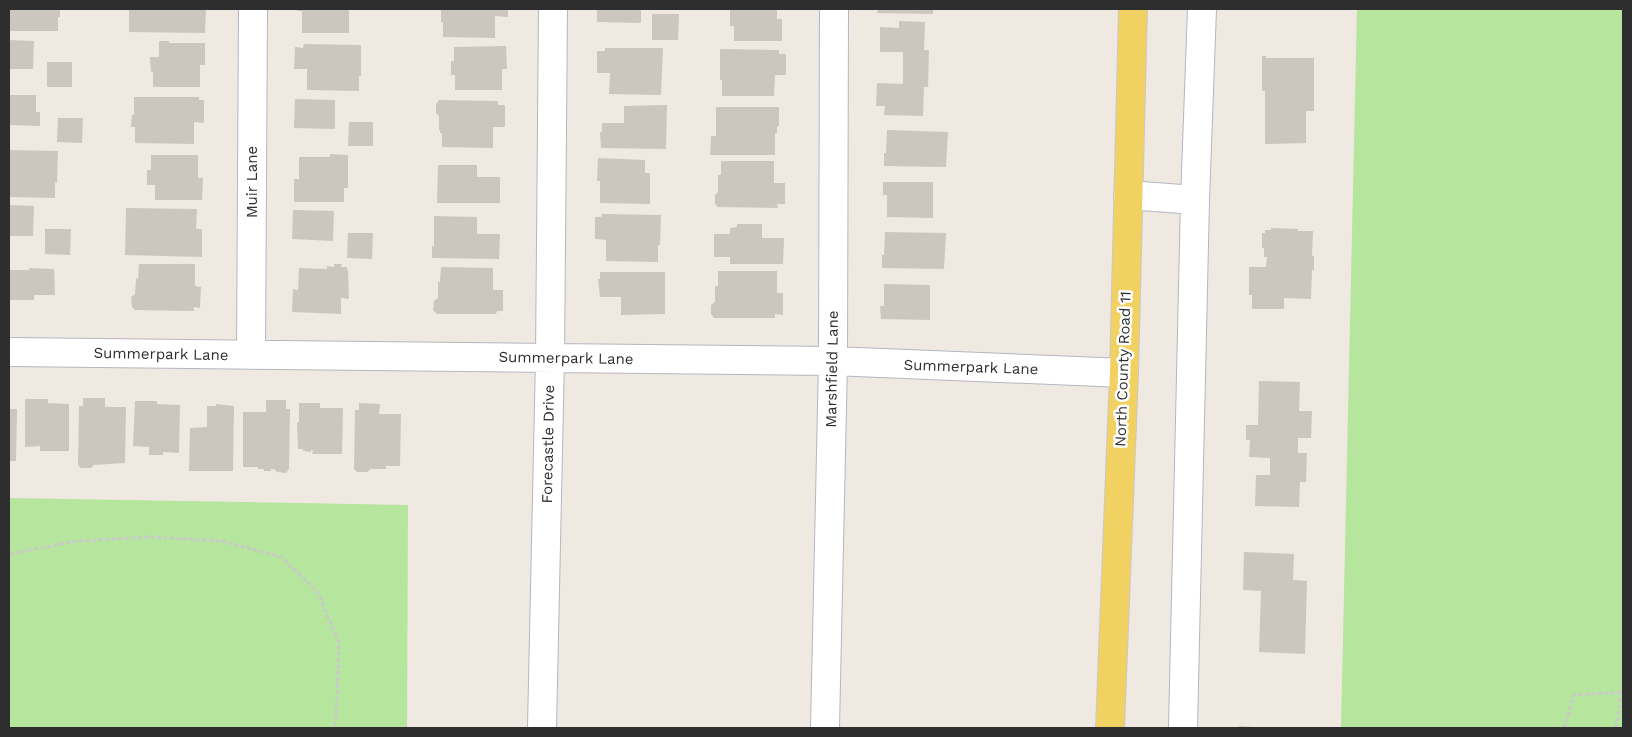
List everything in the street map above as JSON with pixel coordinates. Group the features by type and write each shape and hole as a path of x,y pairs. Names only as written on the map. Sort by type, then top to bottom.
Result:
{"main road":[{"name":"North County Road 11","path":"1110,728 1124,373 1133,9"}],"street":[{"name":"Muir Lane","path":"251,355 253,9"},
{"name":"Forecastle Drive","path":"542,728 550,358 553,9"},
{"name":"Marshfield Lane","path":"825,728 833,361 834,9"},
{"path":"1183,728 1195,200 1202,9"},
{"path":"1128,195 1195,200"},
{"name":"Summerpark Lane","path":"9,352 833,361 1124,373"}],"path":[{"path":"9,554 77,541 149,537 222,541 281,557 317,590 340,643 336,722 334,728"},
{"path":"1616,728 1623,684"},
{"path":"1564,728 1574,695 1622,692"}],"green space":[{"path":"1357,9 1623,9 1623,728 1341,728"},
{"path":"9,498 408,505 407,728 9,728"}],"building":[{"path":"9,9 60,9 58,31 9,31"},
{"path":"129,9 206,9 205,33 129,32"},
{"path":"297,9 349,9 349,33 302,33 302,11 297,11"},
{"path":"441,9 508,9 508,17 495,16 495,38 443,37"},
{"path":"597,9 641,9 641,23 597,22"},
{"path":"730,9 777,9 777,19 782,19 782,41 734,41 734,26 730,26"},
{"path":"878,9 933,9 933,14 877,13"},
{"path":"652,14 679,14 678,40 652,40"},
{"path":"899,21 925,22 924,50 929,50 928,87 924,87 923,116 884,115 885,106 876,106 877,83 903,84 903,52 880,52 880,27 899,28"},
{"path":"9,40 34,41 33,69 9,69"},
{"path":"159,41 169,41 169,43 205,43 205,65 200,65 200,87 153,87 150,57 159,57"},
{"path":"304,44 361,45 359,91 307,90 307,69 294,69 295,47 303,48"},
{"path":"506,46 507,69 502,69 502,90 455,90 455,75 451,75 454,47"},
{"path":"605,48 663,48 661,95 609,94 610,73 597,73 597,51 605,51"},
{"path":"720,49 779,50 779,54 786,54 786,75 775,75 774,96 722,96"},
{"path":"1262,56 1266,56 1266,58 1314,58 1314,111 1306,111 1306,143 1265,144 1265,91 1262,91"},
{"path":"47,62 72,62 72,87 47,87"},
{"path":"9,95 36,95 36,112 40,112 40,126 9,125"},
{"path":"134,97 199,97 199,100 204,100 204,123 194,122 194,144 135,143 135,127 131,127 132,115 134,115"},
{"path":"295,99 335,100 335,129 294,128"},
{"path":"439,100 498,101 498,105 505,105 505,127 493,127 493,148 442,147 439,116 436,113 436,104"},
{"path":"667,105 666,149 601,148 600,132 602,132 602,123 624,123 624,106"},
{"path":"716,107 779,107 779,126 777,126 777,133 775,133 775,155 710,155 711,136 716,136"},
{"path":"58,118 83,118 82,143 57,142"},
{"path":"349,122 373,122 373,146 348,146"},
{"path":"887,130 948,132 946,167 884,166"},
{"path":"9,150 58,151 55,198 9,197"},
{"path":"330,154 348,155 348,188 344,188 344,202 294,202 294,179 299,179 299,157 330,157"},
{"path":"151,155 198,155 198,178 203,178 202,200 155,200 155,185 147,185 147,170 151,170"},
{"path":"598,158 645,160 645,173 650,173 650,204 600,203 600,181 597,181"},
{"path":"721,161 774,161 774,183 785,183 785,204 777,204 778,208 718,207 715,204 715,195 718,192 718,175 721,175"},
{"path":"438,165 477,165 477,177 500,177 500,203 437,203"},
{"path":"883,182 933,182 933,218 887,217 887,195 883,195"},
{"path":"9,205 34,206 33,236 9,236"},
{"path":"126,208 197,209 196,229 202,229 202,257 125,255"},
{"path":"293,210 334,211 333,241 292,239"},
{"path":"602,214 661,215 658,262 606,261 606,240 595,239 595,217 601,217"},
{"path":"434,216 477,217 477,234 500,234 499,259 432,258"},
{"path":"737,224 762,224 762,238 784,238 783,264 730,264 730,257 714,257 714,234 730,234 730,228 737,227"},
{"path":"1271,228 1313,231 1312,256 1314,256 1314,270 1312,270 1311,299 1284,298 1284,309 1252,309 1252,295 1249,295 1249,267 1266,267 1267,257 1264,257 1264,248 1262,248 1262,233 1265,233 1265,230 1271,230"},
{"path":"45,229 71,229 70,255 45,254"},
{"path":"885,232 946,233 944,269 882,268"},
{"path":"348,233 373,233 372,259 347,258"},
{"path":"139,264 195,264 195,286 201,287 200,308 194,307 194,311 135,310 132,307 131,297 135,294"},
{"path":"334,264 342,264 341,267 347,267 348,270 349,299 341,298 341,314 292,312 293,289 298,290 299,268 327,269 327,266 334,267"},
{"path":"441,267 493,268 493,290 503,290 503,311 497,311 496,314 437,314 433,310 434,301 438,298 438,282 440,282"},
{"path":"29,268 54,269 55,295 34,295 34,300 9,300 9,270 29,270"},
{"path":"718,271 777,271 777,293 783,293 783,315 775,314 775,318 714,318 711,314 711,305 715,302 715,286 718,286"},
{"path":"600,272 665,272 665,314 621,315 621,297 600,297 598,279 600,279"},
{"path":"884,284 930,285 930,320 881,319 880,306 884,306"},
{"path":"1259,381 1300,382 1299,411 1312,411 1311,438 1298,438 1298,453 1307,453 1306,482 1300,482 1299,507 1255,506 1256,475 1270,475 1270,458 1249,457 1250,440 1246,440 1246,425 1258,425"},
{"path":"83,398 105,398 105,407 126,407 125,463 94,465 91,468 81,468 78,465 79,406 83,406"},
{"path":"25,399 48,399 48,403 69,404 69,451 40,451 40,446 25,447"},
{"path":"266,400 286,400 286,409 290,409 289,469 286,473 277,472 274,469 264,471 264,469 258,469 258,467 243,467 243,412 266,412"},
{"path":"135,401 157,401 157,404 180,405 179,453 163,452 163,455 149,455 149,447 133,446"},
{"path":"299,403 320,403 320,408 343,408 342,454 312,454 313,450 311,452 298,449 297,422 299,422"},
{"path":"359,403 380,404 379,414 401,414 400,466 386,466 386,469 371,469 367,472 357,472 354,469 355,410 359,410"},
{"path":"216,404 234,406 233,471 189,471 190,428 207,427 207,406 216,406"},
{"path":"9,409 17,409 16,461 9,461"},
{"path":"1244,552 1294,554 1293,580 1307,581 1305,654 1259,652 1261,591 1243,590"},
{"path":"1239,726 1253,727 1253,728 1239,728"}]}
